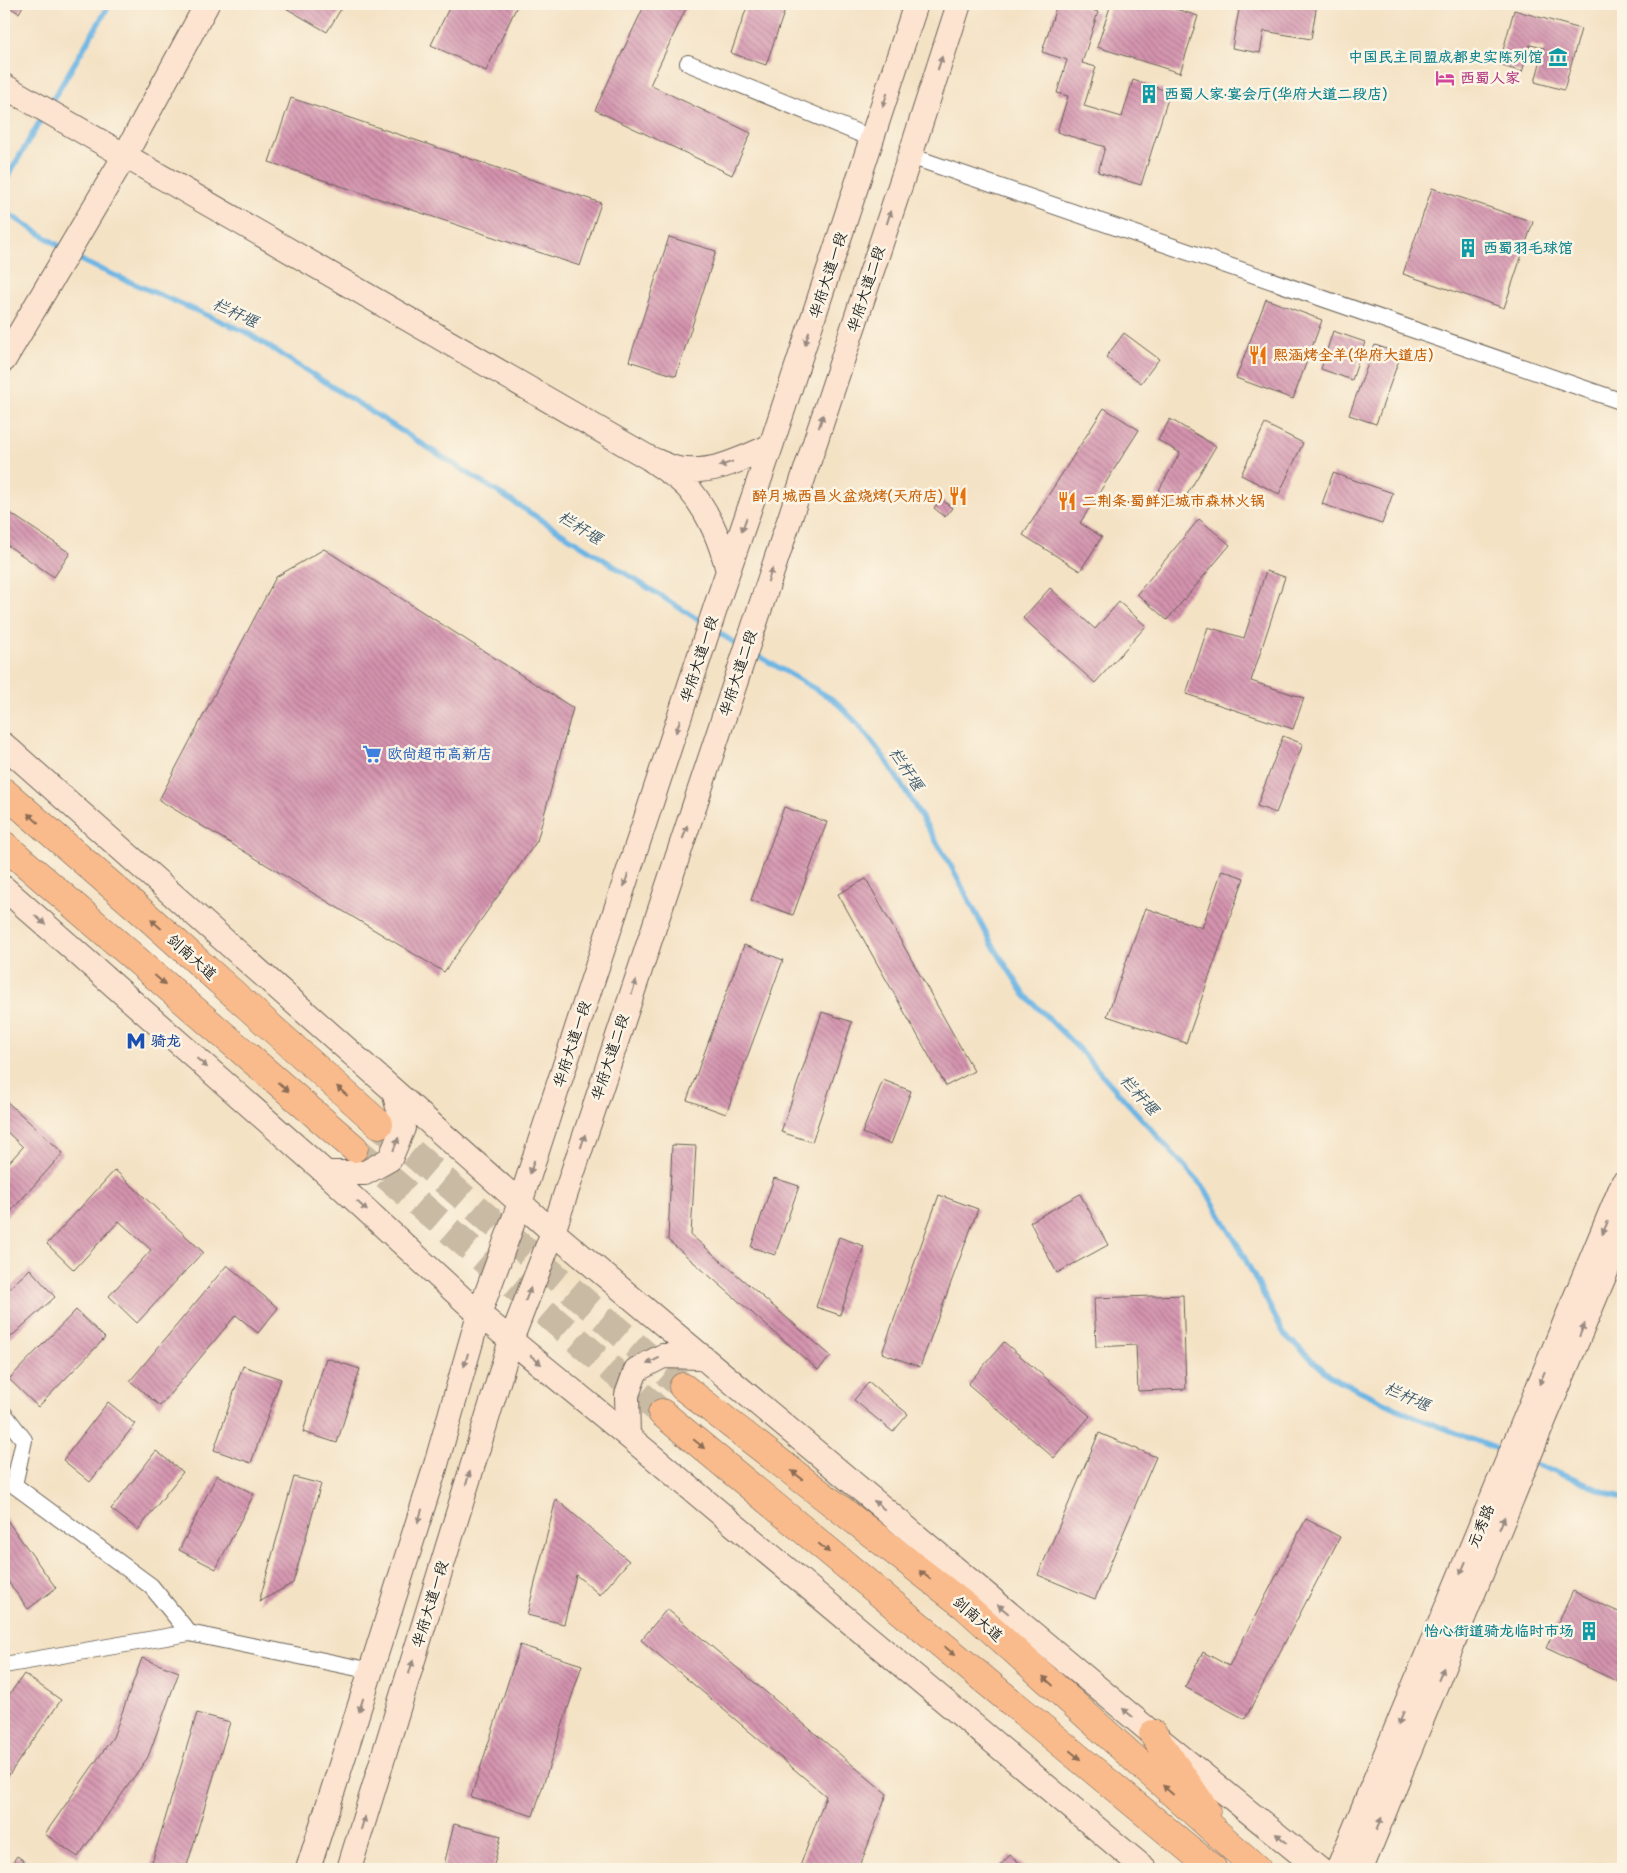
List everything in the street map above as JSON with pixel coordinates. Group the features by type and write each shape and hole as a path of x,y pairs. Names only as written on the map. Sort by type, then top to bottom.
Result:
{"highway":[{"name":"剑南大道","path":"4,792 148,917 379,1124"},
{"path":"4,845 354,1148"},
{"name":"剑南大道","path":"683,1387 965,1606 1257,1869"},
{"path":"662,1413 1213,1869"},
{"path":"1153,1734 1233,1849"}],"main road":[{"path":"4,360 124,157 207,4"},
{"name":"华府大道一段","path":"308,1869 435,1468 479,1314 520,1204 916,4"},
{"name":"华府大道二段","path":"510,1340 553,1232 959,4"},
{"path":"10,90 649,458 689,488 707,515 724,552 728,571"},
{"path":"649,458 678,468 699,471 722,467 771,446"},
{"path":"4,745 520,1204 700,1357 1153,1734 1319,1869"},
{"path":"4,888 326,1173 479,1314 628,1436 1145,1869"},
{"path":"326,1173 365,1172 390,1159 403,1128 394,1091"},
{"name":"元秀路","path":"1361,1869 1623,1183"},
{"name":"元秀路","path":"1528,1435 1623,1231"},
{"name":"华府大道一段","path":"349,1869 510,1340"},
{"path":"628,1436 627,1395 636,1370 663,1356 700,1357"},
{"name":"元秀路","path":"1338,1869 1511,1478"}],"street":[{"path":"688,63 873,139"},
{"path":"910,156 1623,402"},
{"path":"4,1414 24,1440 14,1485 151,1586 189,1633"},
{"path":"4,1665 189,1633 372,1671"}],"building":[{"path":"4,4 24,4 19,13"},
{"path":"279,4 344,4 327,32"},
{"path":"451,4 518,4 486,71 431,45"},
{"path":"645,4 688,4 650,85 751,133 732,175 595,110"},
{"path":"748,4 787,4 766,65 731,53"},
{"name":"西蜀人家·宴会厅(华府大道二段店)","path":"1057,4 1072,4 1098,12 1082,63 1096,67 1084,106 1122,117 1133,80 1170,92 1141,185 1098,172 1105,147 1057,132 1068,96 1057,93 1067,60 1042,52"},
{"path":"1111,4 1160,4 1198,16 1180,73 1097,47"},
{"path":"1240,4 1285,4 1296,6 1297,4 1317,4 1311,39 1264,31 1260,53 1232,48"},
{"name":"中国民主同盟成都史实陈列馆","path":"1514,10 1581,29 1564,90 1535,82 1544,48 1530,45 1522,72 1499,65"},
{"path":"291,98 601,203 580,266 269,162"},
{"name":"西蜀羽毛球馆","path":"1432,188 1533,222 1504,308 1403,274"},
{"path":"669,237 716,251 676,376 629,361"},
{"path":"1266,299 1322,320 1293,399 1236,378"},
{"path":"1333,331 1365,342 1352,380 1321,369"},
{"path":"1124,333 1159,359 1141,383 1106,357"},
{"path":"1375,345 1401,354 1376,424 1349,415"},
{"path":"1104,408 1139,430 1080,523 1102,537 1080,571 1023,535"},
{"path":"1170,419 1216,446 1179,508 1156,495 1180,453 1158,440"},
{"path":"1265,424 1303,443 1279,494 1241,475"},
{"path":"1333,473 1393,493 1382,524 1322,504"},
{"path":"941,499 952,508 945,517 934,508"},
{"path":"4,509 70,553 54,577 4,543"},
{"path":"1199,519 1230,545 1167,620 1137,594"},
{"name":"欧尚超市高新店","path":"324,549 573,708 537,841 444,972 159,800 276,577"},
{"path":"1266,571 1285,577 1251,681 1304,698 1293,729 1186,694 1208,627 1244,638"},
{"path":"1050,588 1095,629 1119,602 1146,626 1095,683 1023,618"},
{"path":"1283,736 1303,744 1276,813 1257,806"},
{"path":"784,807 827,822 793,915 751,900"},
{"path":"1222,870 1244,878 1186,1043 1107,1016 1145,908 1202,928"},
{"path":"866,879 974,1071 946,1086 838,894"},
{"path":"744,945 783,960 726,1114 687,1100"},
{"path":"822,1012 852,1022 812,1142 781,1132"},
{"path":"883,1080 911,1091 891,1144 862,1133"},
{"path":"4,1099 63,1153 4,1219 4,1168 23,1147 4,1129"},
{"path":"672,1145 696,1146 691,1235 831,1356 818,1370 668,1240"},
{"path":"115,1170 203,1252 137,1323 109,1296 151,1250 119,1221 74,1270 47,1244"},
{"path":"774,1178 799,1186 775,1255 751,1247"},
{"path":"1080,1194 1108,1245 1057,1273 1030,1222"},
{"path":"939,1195 978,1209 920,1367 882,1353"},
{"path":"839,1237 864,1246 840,1315 816,1307"},
{"path":"227,1265 278,1308 258,1333 236,1315 160,1406 130,1381"},
{"path":"30,1269 55,1297 4,1343 4,1293"},
{"path":"1183,1295 1186,1389 1138,1391 1136,1345 1096,1347 1094,1298"},
{"path":"76,1310 105,1338 38,1407 9,1379"},
{"path":"1004,1342 1090,1416 1054,1458 968,1384"},
{"path":"326,1358 360,1369 337,1443 303,1432"},
{"path":"243,1366 281,1379 251,1463 214,1450"},
{"path":"869,1382 908,1414 893,1432 854,1400"},
{"path":"108,1402 135,1424 90,1482 63,1460"},
{"path":"1099,1433 1156,1457 1095,1599 1038,1575"},
{"path":"156,1451 183,1472 138,1530 111,1509"},
{"path":"217,1475 254,1494 216,1569 179,1550"},
{"path":"294,1477 321,1484 293,1583 259,1602"},
{"path":"556,1499 629,1561 600,1595 576,1575 564,1624 527,1615"},
{"path":"4,1516 56,1588 28,1609 4,1576"},
{"path":"1306,1519 1340,1537 1245,1719 1185,1687 1203,1652 1229,1666"},
{"name":"怡心街道骑龙临时市场","path":"1573,1591 1623,1614 1623,1684 1546,1648"},
{"path":"667,1609 887,1794 859,1869 799,1869 826,1796 641,1640"},
{"path":"520,1645 582,1665 533,1816 471,1797"},
{"path":"142,1658 179,1672 148,1757 78,1857 45,1834 113,1737"},
{"path":"24,1674 61,1700 4,1782 4,1702"},
{"path":"197,1713 230,1722 186,1869 150,1869"},
{"path":"454,1824 501,1836 493,1869 443,1869"},
{"path":"1010,1855 1027,1869 997,1869"},
{"path":"17,1856 36,1869 8,1869"}],"waterway":[{"name":"栏杆堰","path":"49,106 110,4"},
{"name":"栏杆堰","path":"4,183 43,116"},
{"name":"栏杆堰","path":"4,211 64,249"},
{"name":"栏杆堰","path":"72,254 86,263 246,332 705,624"},
{"name":"栏杆堰","path":"713,629 741,647"},
{"name":"栏杆堰","path":"752,652 834,700 858,724 883,756 951,866 992,944 1025,995 1079,1049 1205,1189 1240,1249 1284,1334 1330,1376 1410,1415 1505,1452"},
{"name":"栏杆堰","path":"1532,1463 1623,1499"}],"tunnel":[{"path":"380,1125 683,1387"},
{"path":"354,1148 662,1413"}],"place":[{"name":"中国民主同盟成都史实陈列馆","path":"1558,57"},
{"name":"西蜀人家","path":"1445,78"},
{"name":"西蜀人家·宴会厅(华府大道二段店)","path":"1149,94"},
{"name":"西蜀羽毛球馆","path":"1468,248"},
{"name":"熙涵烤全羊(华府大道店)","path":"1258,355"},
{"name":"醉月城西昌火盆烧烤(天府店)","path":"958,496"},
{"name":"二荆条·蜀鲜汇城市森林火锅","path":"1067,501"},
{"name":"欧尚超市高新店","path":"372,754"},
{"name":"骑龙","path":"136,1041"},
{"name":"怡心街道骑龙临时市场","path":"1589,1631"}]}
